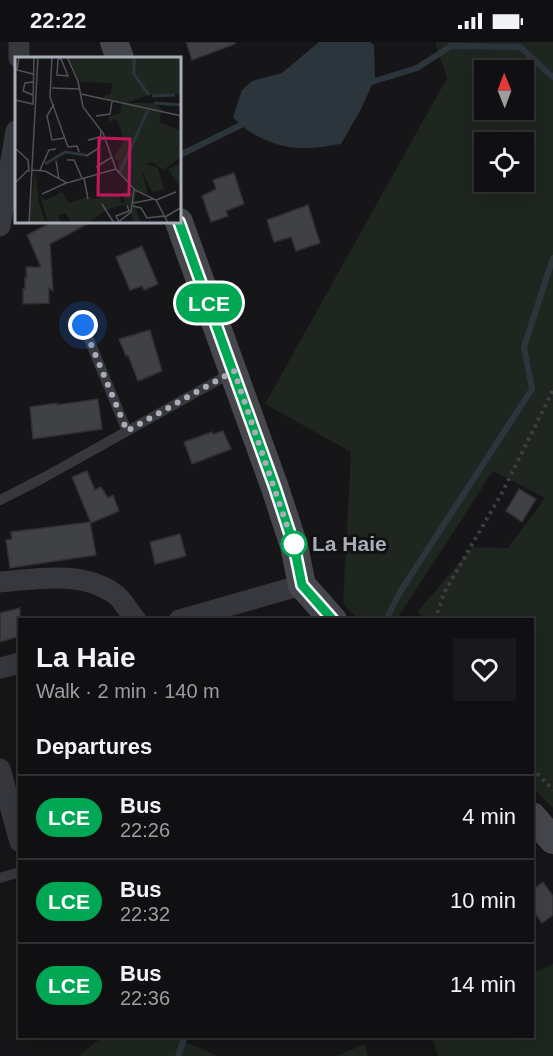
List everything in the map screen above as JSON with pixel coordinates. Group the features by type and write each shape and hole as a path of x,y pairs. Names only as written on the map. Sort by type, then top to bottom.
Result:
{"street":[{"path":"114,42 120,57"},
{"path":"0,226 15,137"},
{"path":"180,224 234,371 294,546 302,585 331,618"},
{"path":"0,582 68,576 95,584 116,595 134,618"},
{"path":"186,618 302,585"},
{"path":"0,668 18,664"},
{"path":"0,769 18,835"},
{"path":"534,818 553,840"}],"lane":[{"path":"83,325 127,431"},
{"path":"0,500 234,371"},
{"path":"0,878 18,873"}],"path":[{"path":"436,618 444,593 503,490 553,390"},
{"path":"534,770 553,790"}],"shaded area":[{"path":"319,42 370,42 374,45 375,78 341,144 317,148 288,147 257,136 233,117 242,90 252,81 282,73"},
{"path":"435,42 553,42 553,808 534,789 534,618 422,618 418,611 473,547 508,548 545,498 493,471 398,618 357,618 343,604 351,452 265,404 447,78"},
{"path":"553,964 553,1056 438,1056 432,1038 534,1038 534,973"},
{"path":"101,1038 176,1038 218,1056 78,1056"},
{"path":"365,1044 368,1056 336,1056"}],"building":[{"path":"186,42 235,42 235,44 192,60"},
{"path":"234,173 244,204 226,211 228,216 211,222 202,196 216,189 213,180"},
{"path":"308,205 320,243 296,251 291,237 274,242 267,220"},
{"path":"48,224 87,224 50,244 53,291 49,288 49,303 23,304 23,289 25,289 25,277 27,278 26,267 41,267 27,235"},
{"path":"142,246 158,284 144,290 142,286 130,290 116,257"},
{"path":"150,330 162,371 138,381 119,339"},
{"path":"98,399 102,429 33,439 30,407"},
{"path":"223,431 231,449 192,464 184,442 212,432 213,434"},
{"path":"87,471 95,490 101,487 108,498 113,495 119,511 91,523 72,477"},
{"path":"519,489 536,499 522,522 506,511"},
{"path":"90,522 96,555 10,568 6,540 12,539 11,532"},
{"path":"180,534 186,556 155,564 150,542"},
{"path":"20,608 18,637 0,642 0,613"},
{"path":"543,882 553,896 553,915 542,923 534,912 534,889"}],"waterway":[{"path":"365,84 417,68 451,46 520,47 553,77"},
{"path":"182,154 247,122"},
{"path":"387,618 400,592 532,389 524,347 553,258"},
{"path":"178,1056 184,1038"}],"bus line":[{"name":"LCE","path":"180,224 275,488 294,546 302,585 332,618"}],"place":[{"name":"La Haie","path":"294,544"}],"route":[{"path":"83,325 127,431 234,371 294,546 294,544"}]}
